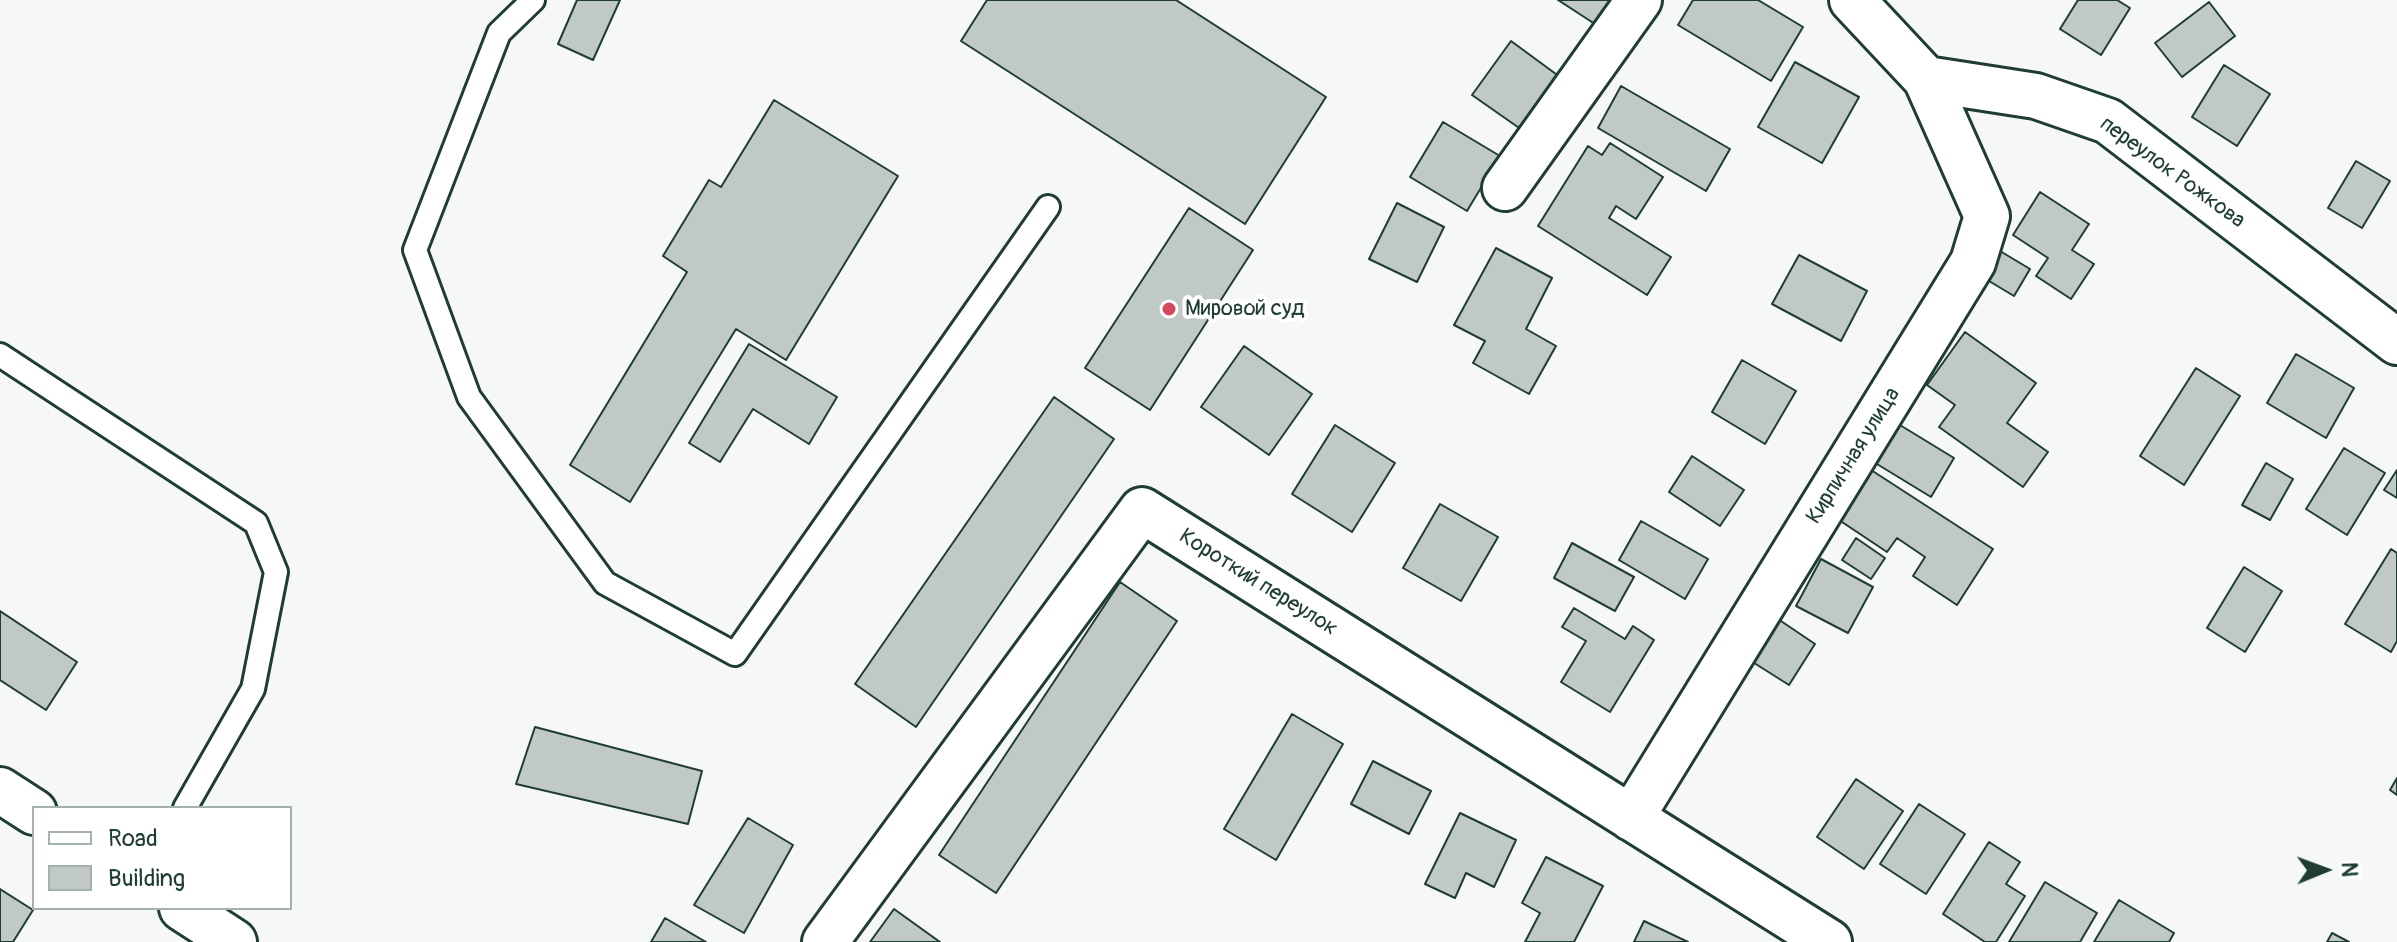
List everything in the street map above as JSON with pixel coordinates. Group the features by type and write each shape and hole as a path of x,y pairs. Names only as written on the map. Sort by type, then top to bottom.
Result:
{"street":[{"path":"1505,188 1639,0"},
{"path":"1852,0 1926,79"},
{"name":"переулок Рожкова","path":"1926,79 2036,96 2108,121 2397,342"},
{"name":"Кирпичная улица","path":"1631,818 1973,262 1987,216 1926,79"},
{"name":"Короткий переулок","path":"825,942 1142,510 1829,942"},
{"path":"0,790 32,811"},
{"path":"185,910 234,942"}],"lane":[{"path":"533,0 499,33 415,250 469,397 605,583 735,654 1048,207"},
{"path":"0,355 256,523 276,572 253,689 186,806"}],"building":[{"path":"577,0 620,0 593,60 558,44"},
{"path":"987,0 1176,0 1326,97 1245,224 961,41"},
{"path":"1558,0 1615,0 1598,26"},
{"path":"1693,0 1758,0 1803,27 1771,81 1678,25"},
{"path":"2078,0 2117,0 2130,8 2101,55 2060,29"},
{"path":"2209,2 2235,36 2182,77 2155,43"},
{"path":"1511,41 1560,77 1522,130 1472,95"},
{"path":"1795,62 1859,97 1822,163 1758,127"},
{"path":"2224,65 2270,94 2237,146 2192,117"},
{"path":"1621,86 1730,149 1706,191 1598,128"},
{"path":"774,100 898,176 786,360 736,329 630,502 570,465 687,272 663,256 709,180 721,187"},
{"path":"1443,122 1500,156 1467,211 1410,177"},
{"path":"1610,143 1663,177 1636,219 1616,206 1609,218 1671,257 1647,295 1538,226 1588,146 1602,155"},
{"path":"2356,161 2390,181 2362,228 2328,208"},
{"path":"2040,192 2089,224 2072,250 2094,264 2071,299 2036,276 2048,258 2013,235"},
{"path":"1397,203 1444,227 1417,282 1369,259"},
{"name":"Мировой суд","path":"1189,208 1253,250 1150,410 1085,368"},
{"path":"1496,248 1552,278 1526,329 1556,346 1529,394 1473,363 1485,341 1454,325"},
{"path":"2000,251 2030,269 2014,296 1984,278"},
{"path":"1799,255 1867,291 1841,341 1772,304"},
{"path":"1965,332 2036,383 2007,423 2048,452 2023,487 1939,427 1955,405 1927,385"},
{"path":"749,344 837,397 809,444 753,409 720,462 689,443"},
{"path":"1244,346 1312,394 1269,455 1201,407"},
{"path":"2296,354 2354,388 2326,438 2267,403"},
{"path":"1742,360 1796,391 1765,444 1712,412"},
{"path":"2196,368 2240,396 2184,485 2140,456"},
{"path":"1054,397 1114,439 916,727 855,684"},
{"path":"1895,422 1954,458 1931,497 1872,461"},
{"path":"1335,425 1395,463 1352,532 1292,494"},
{"path":"2344,448 2385,473 2347,535 2306,509"},
{"path":"1692,456 1744,490 1720,526 1669,492"},
{"path":"2266,463 2293,479 2270,520 2242,505"},
{"path":"1868,468 1993,549 1957,605 1913,576 1925,557 1897,538 1887,552 1836,518"},
{"path":"2397,470 2397,498 2384,490"},
{"path":"1440,504 1498,537 1461,601 1403,568"},
{"path":"1641,521 1708,559 1685,599 1619,560"},
{"path":"1856,538 1885,558 1871,579 1842,560"},
{"path":"1572,543 1634,577 1615,611 1554,578"},
{"path":"2391,549 2397,553 2397,641 2391,652 2345,624"},
{"path":"1821,559 1873,587 1848,633 1796,606"},
{"path":"2244,567 2282,591 2245,652 2207,628"},
{"path":"1120,582 1177,621 996,893 939,855"},
{"path":"1574,608 1625,639 1633,626 1654,640 1610,712 1561,682 1586,641 1562,627"},
{"path":"0,611 77,662 46,710 0,680"},
{"path":"1778,619 1815,644 1789,685 1751,661"},
{"path":"1292,714 1343,744 1276,860 1224,829"},
{"path":"535,727 702,771 688,824 516,784"},
{"path":"1373,761 1431,791 1409,834 1351,804"},
{"path":"2397,778 2397,795 2390,790"},
{"path":"1856,779 1903,811 1864,869 1817,837"},
{"path":"1919,804 1965,834 1926,894 1880,864"},
{"path":"1460,813 1516,840 1494,887 1466,873 1455,898 1425,884"},
{"path":"748,818 793,845 744,933 694,905"},
{"path":"1989,842 2020,862 2006,884 2025,896 1996,942 1985,942 1943,914"},
{"path":"1546,857 1603,886 1574,942 1525,942 1540,913 1522,903"},
{"path":"2045,882 2097,913 2080,942 2009,942"},
{"path":"0,889 33,910 13,942 0,942"},
{"path":"2119,900 2174,933 2169,942 2094,942"},
{"path":"894,909 940,942 870,942"},
{"path":"665,918 706,942 651,942"},
{"path":"1644,921 1688,942 1634,942"},
{"path":"2332,933 2349,942 2327,942"}],"place":[{"name":"Мировой суд","path":"1169,309"}]}
